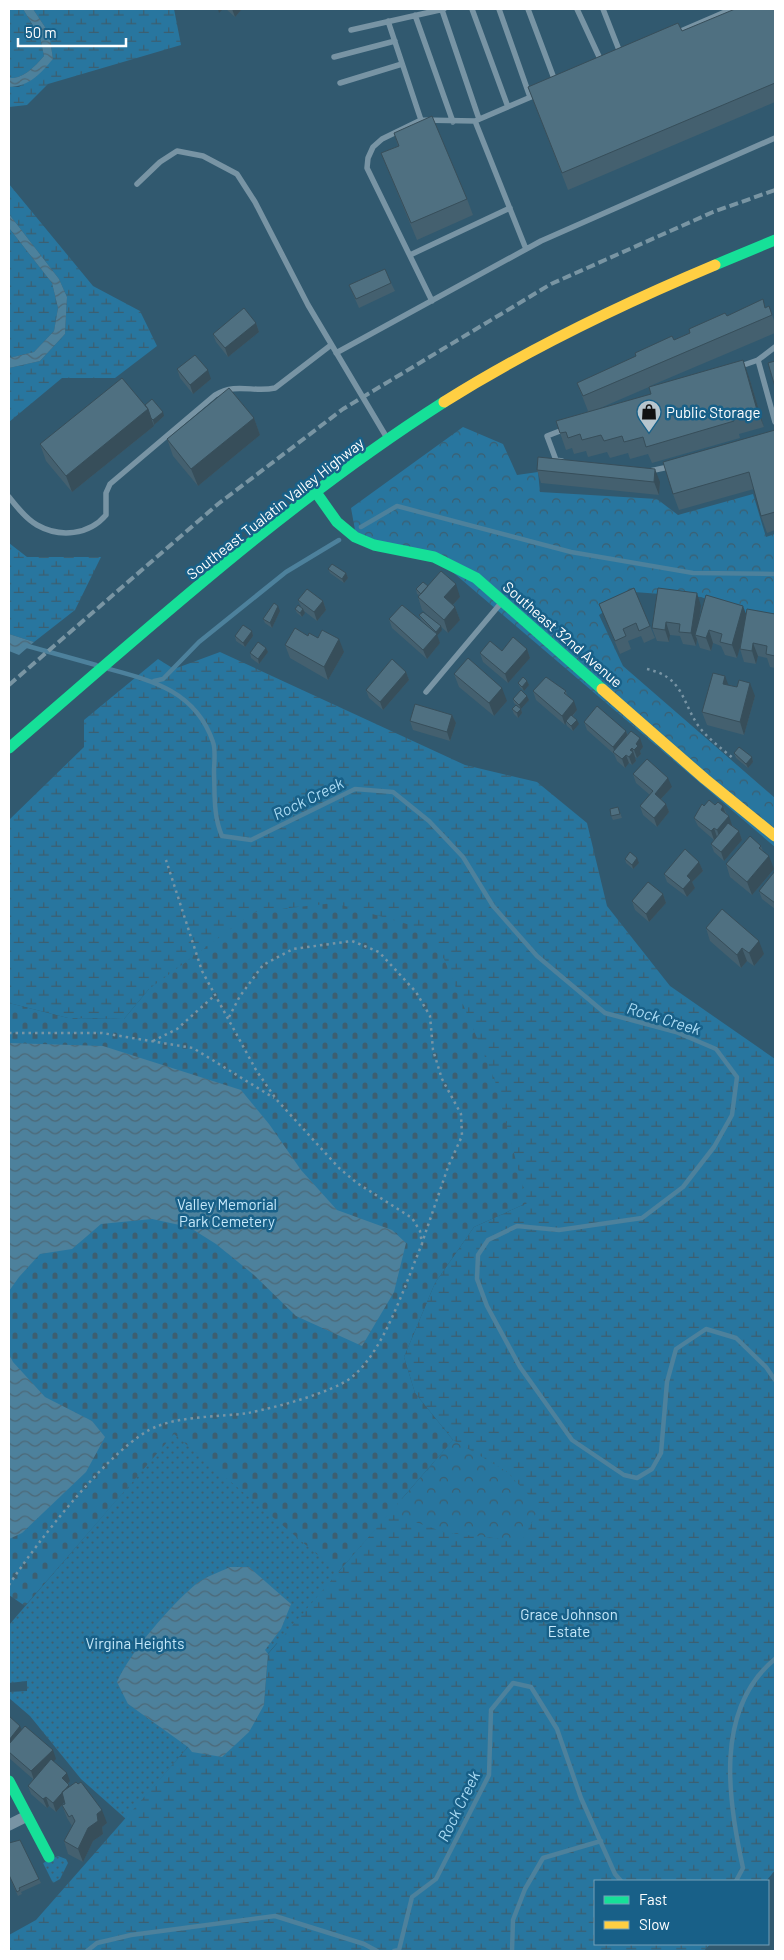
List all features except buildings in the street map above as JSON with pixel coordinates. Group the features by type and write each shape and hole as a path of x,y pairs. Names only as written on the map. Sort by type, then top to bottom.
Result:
{"main road":[{"name":"Southeast Tualatin Valley Highway","path":"9,748 245,546 315,491 388,439 466,389 585,325 648,294 775,240"},
{"name":"Southeast 32nd Avenue","path":"315,491 335,520 347,532 374,546 428,556 453,565 476,578 698,773 775,836"},
{"path":"9,1781 49,1857"}],"street":[{"path":"9,1825 27,1816"}],"lane":[{"path":"351,30 444,9 477,120 526,248"},
{"path":"472,9 508,107"},
{"path":"499,9 530,97"},
{"path":"528,9 557,85"},
{"path":"577,9 602,65"},
{"path":"604,9 618,58 630,53"},
{"path":"664,38 732,9"},
{"path":"415,16 453,122"},
{"path":"388,21 421,120"},
{"path":"334,57 395,41"},
{"path":"595,69 609,63"},
{"path":"340,83 402,64"},
{"path":"432,301 367,168 368,158 373,147 382,139 421,120 453,122 477,120 564,82"},
{"path":"336,353 526,248 775,138"},
{"path":"137,184 160,162 177,151 203,156 237,174 254,202 308,305 388,439"},
{"path":"410,255 510,208"},
{"path":"9,498 37,525 56,532 75,533 90,529 106,515 106,493 110,484 215,395 225,389 239,387 265,390 275,388 331,345"},
{"path":"730,370 758,360 775,347"},
{"path":"758,360 775,422"},
{"path":"566,461 556,460 546,436 574,426"},
{"path":"644,470 654,471 682,463"},
{"path":"426,692 503,602"}],"path":[{"path":"647,669 670,679 678,686 698,724 734,759"},
{"path":"166,860 202,971 214,996 229,1017 256,1070 276,1099 345,1173 357,1183 412,1218 420,1231 422,1244"},
{"path":"9,1585 59,1518 136,1437 158,1425 249,1412 290,1402 332,1388 351,1378 367,1361 380,1342 422,1244 448,1167 462,1136 461,1114 442,1079 433,1050 430,1016 416,992 379,952 352,941 293,949 263,965 240,996 229,1017"},
{"path":"152,1041 177,1028 214,996"},
{"path":"9,1032 102,1033 193,1048 276,1099"}],"green space":[{"path":"9,9 23,9 40,37 44,56 28,72 14,78 9,78"},
{"path":"33,9 174,9 181,45 48,84 27,105 9,107 9,87 19,87 53,59 49,33"},
{"path":"9,184 93,286 140,311 157,346 115,378 62,378 9,422 9,368 40,361 65,334 67,297 59,279 9,214"},
{"path":"9,228 52,283 58,308 54,331 34,352 9,358"},
{"path":"463,427 503,444 517,475 538,472 540,492 657,499 678,515 753,494 766,537 775,534 775,620 753,616 701,597 634,592 599,615 623,666 775,798 775,847 442,563 357,541 351,508"},
{"path":"9,543 27,557 101,557 75,610 34,642 9,634"},
{"path":"220,652 465,765 537,782 587,823 607,906 670,986 775,1059 775,1870 767,1880 594,1880 594,1945 709,1945 704,1951 9,1951 9,1935 36,1920 188,1747 264,1705 268,1654 389,1513 447,1533 522,1541 540,1507 506,1471 453,1440 415,1393 404,1357 435,1283 474,1227 527,1203 149,989 124,1019 68,1018 9,1003 9,820 84,747 84,720 158,659 174,669"},
{"name":"Valley Memorial Park Cemetery","path":"334,903 414,926 444,959 495,1081 527,1203 474,1227 435,1283 404,1357 415,1393 453,1440 338,1572 174,1434 25,1606 9,1595 9,1003 68,1018 124,1019 149,989 254,912"},
{"name":"Grace Johnson Estate","path":"625,1241 775,1870 767,1880 594,1880 277,1643 126,1819 81,1779 30,1716 9,1698 9,1692 27,1691 27,1681 9,1683 9,1625 174,1433 339,1572"},
{"path":"174,1433 402,1499 453,1440 506,1471 540,1506 522,1541 447,1533 389,1514 338,1572"},
{"path":"58,1856 66,1859 68,1863 60,1879 53,1883 43,1863"}],"water":[{"path":"23,9 33,9 49,33 53,59 29,82 9,87 9,78 19,77 24,74 44,56 40,37"},
{"path":"9,214 59,279 67,297 65,334 40,361 9,368 9,358 34,352 54,331 58,308 52,283 9,228"},
{"path":"9,634 34,642 19,655 9,651"},
{"path":"9,1043 103,1046 241,1090 269,1124 301,1170 337,1210 392,1230 406,1243 394,1292 362,1346 296,1316 254,1275 216,1244 189,1227 152,1219 101,1224 72,1249 40,1254 9,1291"},
{"path":"9,1354 13,1362 45,1397 92,1421 105,1437 86,1472 22,1533 9,1539"},
{"path":"230,1567 249,1567 291,1604 281,1629 265,1650 268,1654 264,1705 249,1732 222,1757 192,1752 188,1747 128,1704 117,1682 141,1643 175,1604 200,1581"}],"waterway":[{"path":"361,527 397,506 571,552 693,573 775,574"},
{"path":"154,681 163,679 199,642 286,572 339,540"},
{"name":"Rock Creek","path":"24,645 96,665"},
{"name":"Rock Creek","path":"109,669 142,678 172,691 196,711 214,745 215,804 222,836 251,840 355,789 393,792 429,821 463,857 493,906 537,956 605,1013 676,1032 716,1049 737,1077 732,1115 714,1147 683,1187 642,1218 559,1230 517,1226 488,1240 478,1255 477,1279 487,1306 520,1367 572,1440 624,1475 637,1478 652,1469 661,1453 667,1382 676,1349 706,1329 736,1338 766,1367 775,1380"},
{"name":"Rock Creek","path":"737,1880 743,1868 733,1814 730,1785 730,1757 734,1729 742,1703 755,1680 775,1659"},
{"name":"Rock Creek","path":"394,1951 399,1950 412,1897 436,1879 489,1775 491,1710 513,1683 531,1687 557,1729 581,1798 615,1874 620,1880"},
{"path":"512,1951 513,1920 525,1889 543,1858 601,1841"},
{"name":"Rock Creek","path":"87,1951 97,1943 131,1935 275,1916 364,1944 377,1951"}],"railway":[{"path":"9,685 218,504 343,409 551,284 713,212 775,190"}],"traffic: fast":[{"path":"715,265 775,240"},
{"path":"9,748 220,567 330,481 444,402"},
{"path":"315,491 337,522 355,537 374,545 434,557 476,578 602,689"},
{"path":"9,1781 49,1857"}],"traffic: slow":[{"path":"444,402 543,345 646,295 715,265"},
{"path":"602,689 705,779 775,836"}],"place":[{"name":"Public Storage","path":"649,433"}],"park label":[{"name":"Virgina Heights","path":"135,1643"}]}
